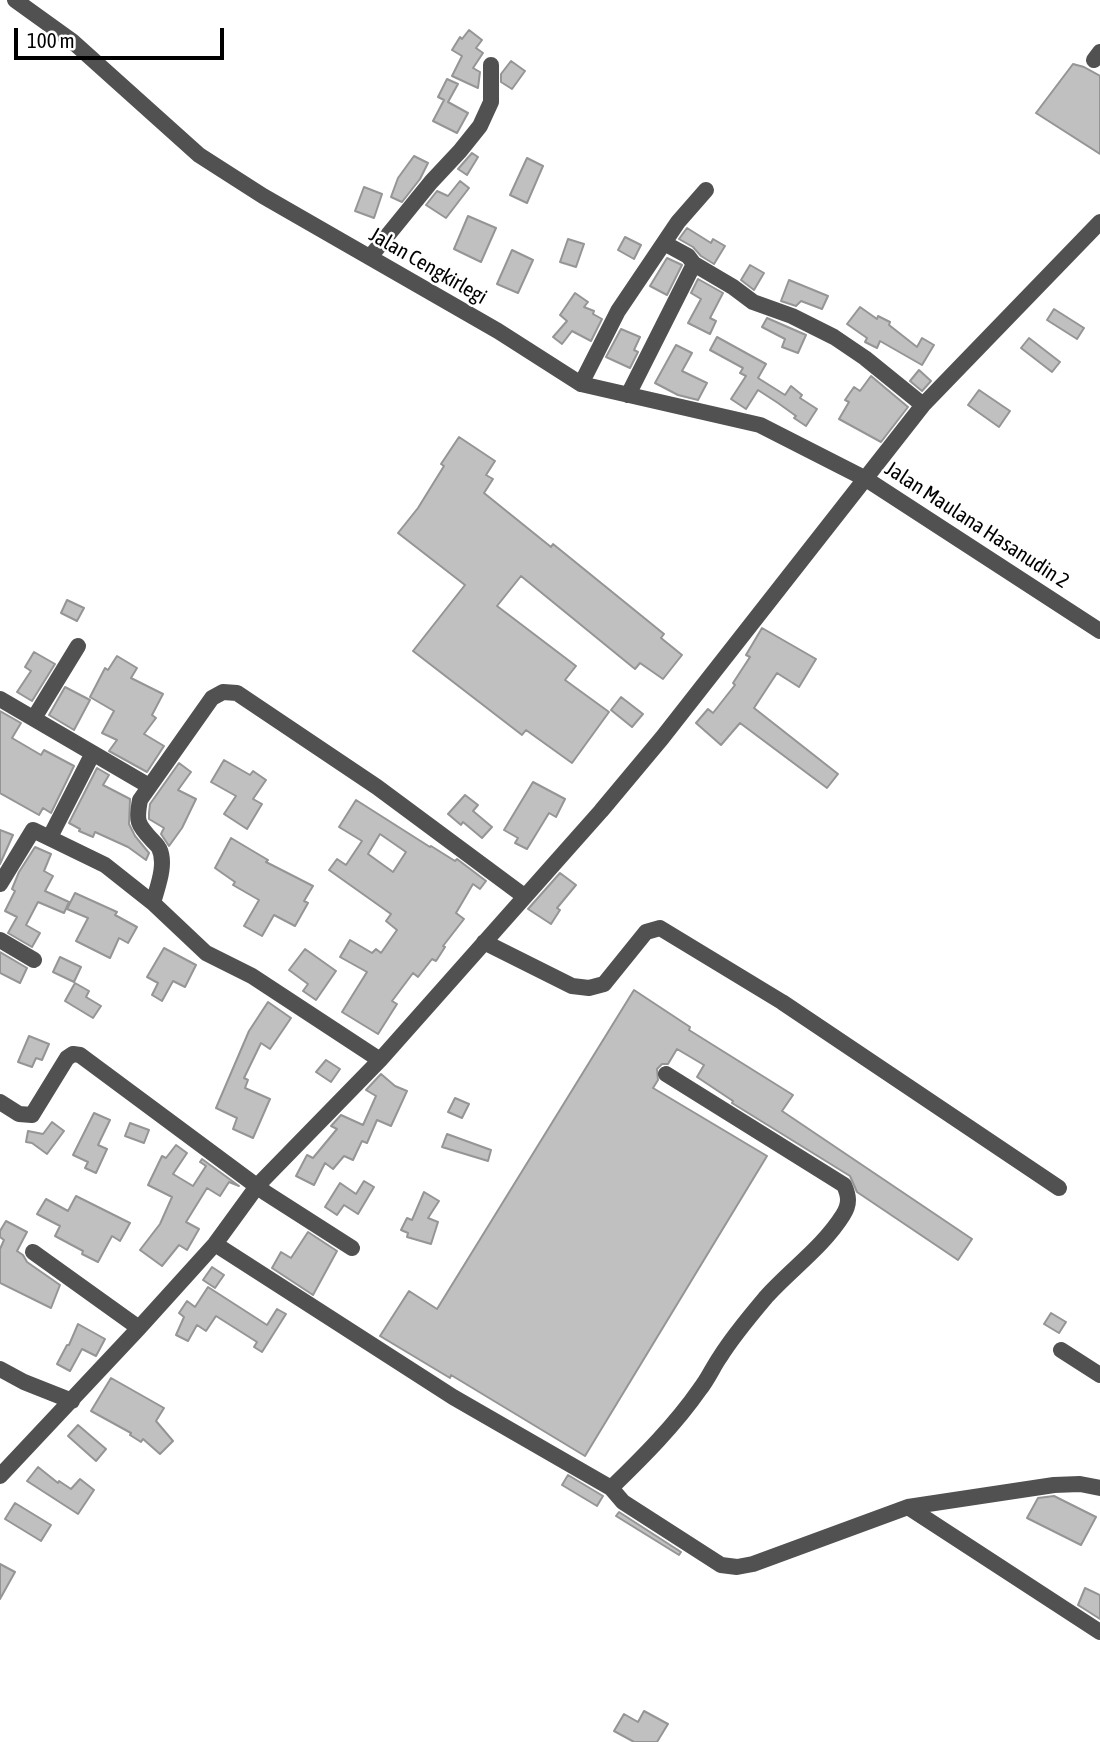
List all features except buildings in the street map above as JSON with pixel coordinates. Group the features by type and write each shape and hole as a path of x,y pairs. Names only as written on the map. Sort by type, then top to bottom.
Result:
{"street":[{"name":"Jalan Cengkirlegi","path":"15,0 72,41 199,155 263,196 498,331 581,384 760,425 866,479"},
{"path":"370,257 430,182 480,126 491,102 491,65"},
{"path":"581,384 618,311 678,222 706,190"},
{"path":"0,1476 215,1244 258,1185 380,1060 662,738 923,405 1100,222"},
{"path":"664,243 688,256 694,264 733,287 753,303 792,316 834,337 865,358 923,405"},
{"path":"628,395 694,264"},
{"name":"Jalan Maulana Hasanudin 2","path":"866,479 1100,631"},
{"path":"34,718 78,646"},
{"path":"153,903 161,856 159,848 139,826 137,816 140,800 212,698 223,692 237,693 377,787 524,896"},
{"path":"0,699 149,786"},
{"path":"50,837 93,753"},
{"path":"0,884 33,830 50,837 105,865 153,903 206,953 252,976 380,1060"},
{"path":"484,942 572,986 589,988 604,984 646,932 660,928 782,1002 1059,1188"},
{"path":"0,940 34,960"},
{"path":"0,1102 19,1114 32,1115 67,1058 73,1054 80,1055 266,1193 352,1248"},
{"path":"611,1488 680,1415 720,1356 758,1307 820,1243 838,1222 848,1203 844,1185 833,1177 666,1074"},
{"path":"215,1244 453,1397 611,1488 623,1502 721,1565 737,1567 753,1564 908,1507 1054,1485 1080,1484 1100,1488"},
{"path":"33,1252 139,1328"},
{"path":"1061,1350 1100,1375"},
{"path":"0,1369 24,1382 72,1401"},
{"path":"908,1507 1100,1632"}]}
